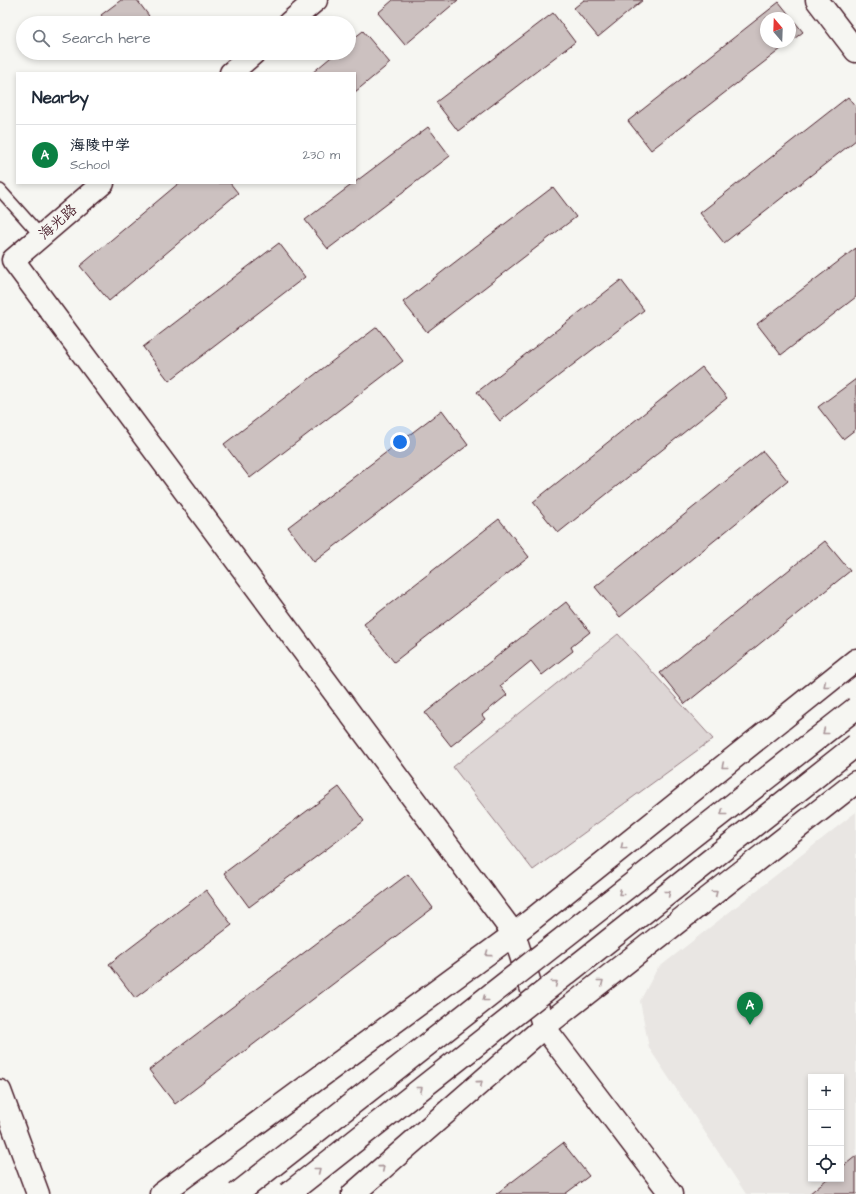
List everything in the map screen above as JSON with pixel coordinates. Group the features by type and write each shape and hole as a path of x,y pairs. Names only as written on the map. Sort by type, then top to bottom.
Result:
{"street":[{"path":"297,16 316,0"},
{"path":"817,0 856,52"},
{"path":"232,72 246,60"},
{"name":"海光路","path":"102,184 13,260 514,934"},
{"path":"161,1194 514,934 856,660"},
{"path":"236,1194 856,708"},
{"path":"288,1194 856,745"},
{"path":"353,1194 544,1027 856,782"},
{"path":"514,934 544,1027 671,1194"},
{"path":"0,1091 38,1194"}],"lane":[{"path":"0,190 41,236"}],"shaded area":[{"path":"618,634 713,739 533,870 453,767"},
{"path":"856,812 856,1194 746,1194 649,1048 640,1001 657,969"}],"building":[{"path":"121,0 137,0 149,16 102,16 101,15"},
{"path":"393,0 458,0 405,45 378,13"},
{"path":"584,0 643,0 598,37 574,8"},
{"path":"779,2 787,12 766,12"},
{"path":"553,13 575,42 458,131 436,102"},
{"path":"760,17 760,48 782,48 651,150 628,121"},
{"path":"796,23 803,32 796,37"},
{"path":"363,31 390,63 356,91 356,72 313,72 328,60 356,60 356,36"},
{"path":"848,97 856,107 856,140 724,243 700,213"},
{"path":"428,127 450,156 328,249 305,220 353,184 356,184 356,181"},
{"path":"178,184 231,184 238,193 109,301 80,266"},
{"path":"553,187 576,217 427,332 403,302"},
{"path":"279,243 305,277 169,381 143,347"},
{"path":"856,248 856,297 781,355 757,324"},
{"path":"621,280 644,310 500,421 477,392"},
{"path":"377,327 403,361 250,478 224,444"},
{"path":"702,367 727,398 558,533 533,502"},
{"path":"856,379 856,429 843,439 818,407"},
{"path":"442,410 468,445 314,562 288,527"},
{"path":"763,451 788,481 620,617 595,587"},
{"path":"499,519 529,557 394,662 364,624"},
{"path":"825,541 850,571 685,704 660,673"},
{"path":"566,602 590,632 571,647 573,651 542,675 531,661 500,686 507,695 482,715 485,719 451,746 425,713"},
{"path":"339,787 364,821 249,907 224,873"},
{"path":"408,874 433,908 175,1104 149,1070"},
{"path":"206,890 232,925 135,998 109,964"},
{"path":"563,1143 589,1176 565,1194 496,1194"},
{"path":"856,1156 856,1194 809,1194 823,1182 844,1182 844,1166"}],"place":[{"name":"海陵中学","path":"750,1025"}]}
